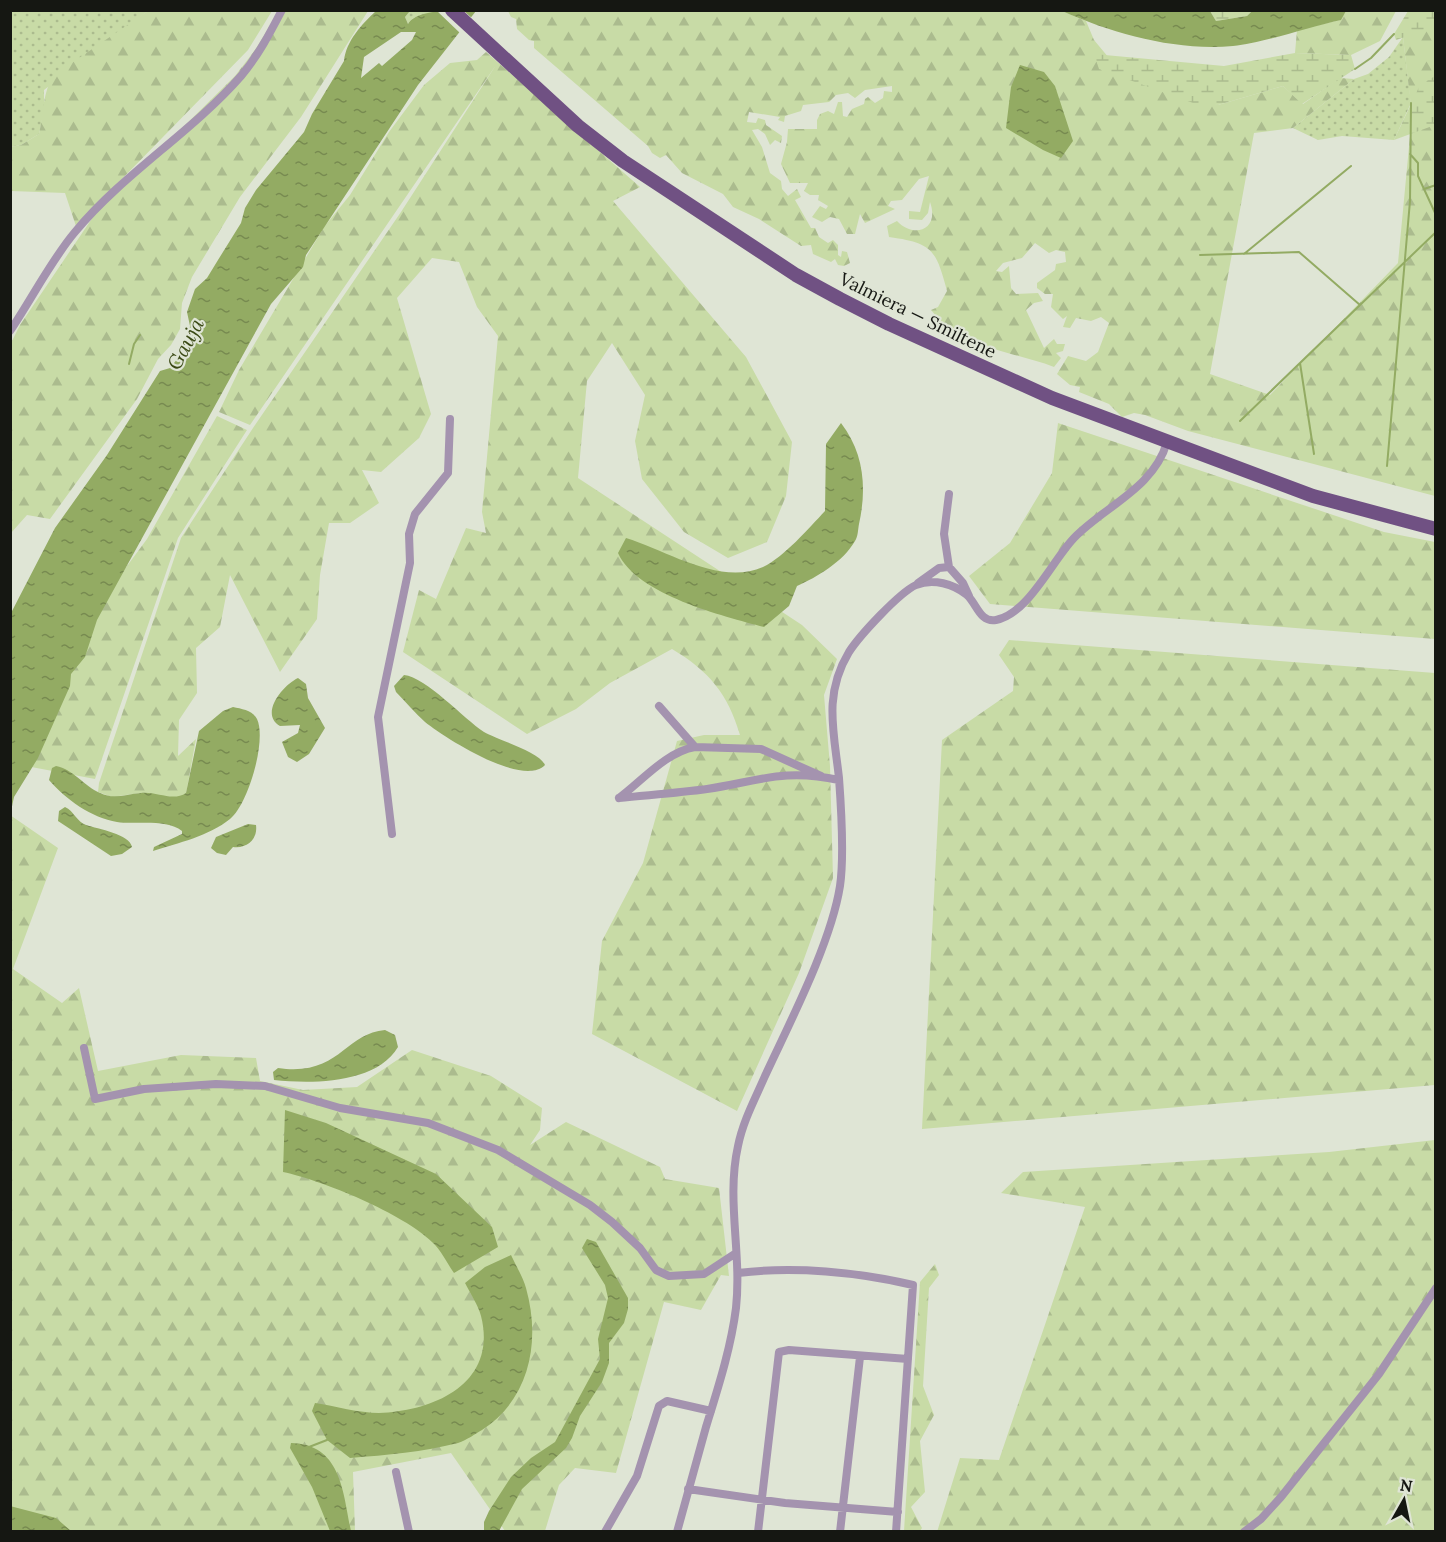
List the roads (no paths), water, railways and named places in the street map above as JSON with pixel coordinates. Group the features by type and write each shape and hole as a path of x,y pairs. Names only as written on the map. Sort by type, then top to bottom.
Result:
{"main road":[{"name":"Valmiera — Smiltene","path":"452,10 578,126 623,161 796,275 889,324 1052,398 1312,496 1436,529"}],"street":[{"path":"10,331 75,232 241,75 262,47 282,10"},
{"path":"392,834 378,717 410,563 408,534 416,514 448,473 450,419"},
{"path":"949,494 944,534 949,567 963,583 969,596 986,619 994,621 1012,613 1029,598 1055,559 1077,534 1157,468 1167,442"},
{"path":"677,1532 729,1346 738,1273 732,1206 733,1173 738,1143 749,1112 812,968 836,902 841,866 839,780 831,724 831,705 842,668 862,635 915,586 939,568 949,567"},
{"path":"915,586 932,581 950,585 969,596"},
{"path":"659,706 695,747"},
{"path":"821,776 761,749 695,747 686,748 659,766 619,798 706,789 782,774 821,776 839,780"},
{"path":"84,1048 95,1099 144,1089 216,1084 265,1086 340,1107 428,1123 498,1150 590,1205 640,1248 656,1270 669,1276 704,1274 736,1253"},
{"path":"738,1273 785,1270 836,1273 913,1285 896,1532"},
{"path":"1244,1532 1261,1519 1281,1497 1379,1374 1436,1288"},
{"path":"758,1532 779,1352 789,1350 908,1359"},
{"path":"840,1532 860,1357"},
{"path":"605,1532 637,1476 659,1406 667,1401 711,1411"},
{"path":"396,1472 410,1532"},
{"path":"688,1489 762,1500 898,1512"}],"water":[{"path":"376,11 410,11 405,17 408,24 420,15 429,13 476,11 418,85 306,255 303,267 271,304 97,620 85,657 71,674 70,686 38,758 14,797 11,811 11,613 55,528 107,455 160,371 170,368 186,348 190,326 187,312 195,289 207,278 241,223 245,208 256,190 304,132 312,114 344,61 351,40","holes":["401,32 416,32 412,40 382,66 379,63 361,78 364,57"]},
{"path":"1062,11 1210,11 1216,21 1247,16 1252,11 1346,11 1341,20 1258,42 1211,47 1167,43 1124,34"},
{"path":"1020,65 1044,72 1055,86 1073,141 1061,158 1006,128 1011,87"},
{"path":"841,423 855,446 862,471 863,497 857,537 850,549 837,562 797,586 789,606 764,627 705,610 662,592 643,581 628,568 618,553 626,538 712,570 746,572 763,567 796,542 825,511 826,444"},
{"path":"404,675 413,677 434,690 484,732 535,755 545,765 534,770 503,766 449,739 425,722 396,692 394,686"},
{"path":"298,678 306,684 308,698 325,728 309,754 297,762 288,757 282,742 298,733 300,725 280,726 274,721 272,714 280,693"},
{"path":"233,707 243,709 255,716 259,729 258,756 249,787 237,812 230,819 222,825 183,842 153,851 154,847 182,834 182,831 168,825 108,820 71,801 49,780 52,768 56,766 68,770 94,790 105,795 147,793 181,796 186,793 199,731 223,711"},
{"path":"65,807 83,824 120,835 130,842 132,847 122,854 111,856 58,821 59,811"},
{"path":"248,824 256,825 256,830 253,839 247,845 233,847 226,855 217,853 211,848 216,837"},
{"path":"385,1030 395,1035 398,1047 388,1059 375,1068 342,1079 306,1082 274,1080 273,1072 278,1068 298,1069 315,1066 328,1061 360,1038"},
{"path":"285,1110 326,1123 436,1174 492,1227 498,1247 454,1273 435,1245 402,1220 340,1190 283,1172"},
{"path":"587,1239 596,1242 628,1298 624,1323 609,1343 609,1363 602,1382 580,1416 566,1448 522,1489 499,1531 484,1531 484,1522 489,1511 511,1477 531,1458 555,1442 600,1359 598,1339 608,1298 605,1285 582,1248"},
{"path":"511,1255 525,1284 532,1328 531,1348 528,1367 521,1385 511,1402 498,1417 482,1430 461,1442 405,1453 350,1458 327,1440 312,1411 315,1403 371,1413 400,1411 440,1399 457,1389 471,1376 480,1359 484,1339 480,1312 465,1283 485,1267"},
{"path":"291,1443 308,1446 321,1452 330,1462 342,1487 351,1531 330,1531 312,1487 290,1448"},
{"path":"10,1506 56,1518 71,1531 11,1531"}],"waterway":[{"path":"1355,69 1371,58 1394,34"},
{"path":"1387,466 1410,201 1411,103"},
{"path":"1410,154 1418,163 1418,176 1436,215"},
{"path":"1244,254 1351,166"},
{"path":"1424,189 1436,185"},
{"path":"1200,255 1299,252 1360,305 1436,232"},
{"path":"1240,421 1360,305"},
{"path":"129,364 134,344 140,335"},
{"path":"1300,363 1314,454"},
{"path":"309,1447 327,1440"}],"water label":[{"name":"Gauja","path":"185,344"}]}
